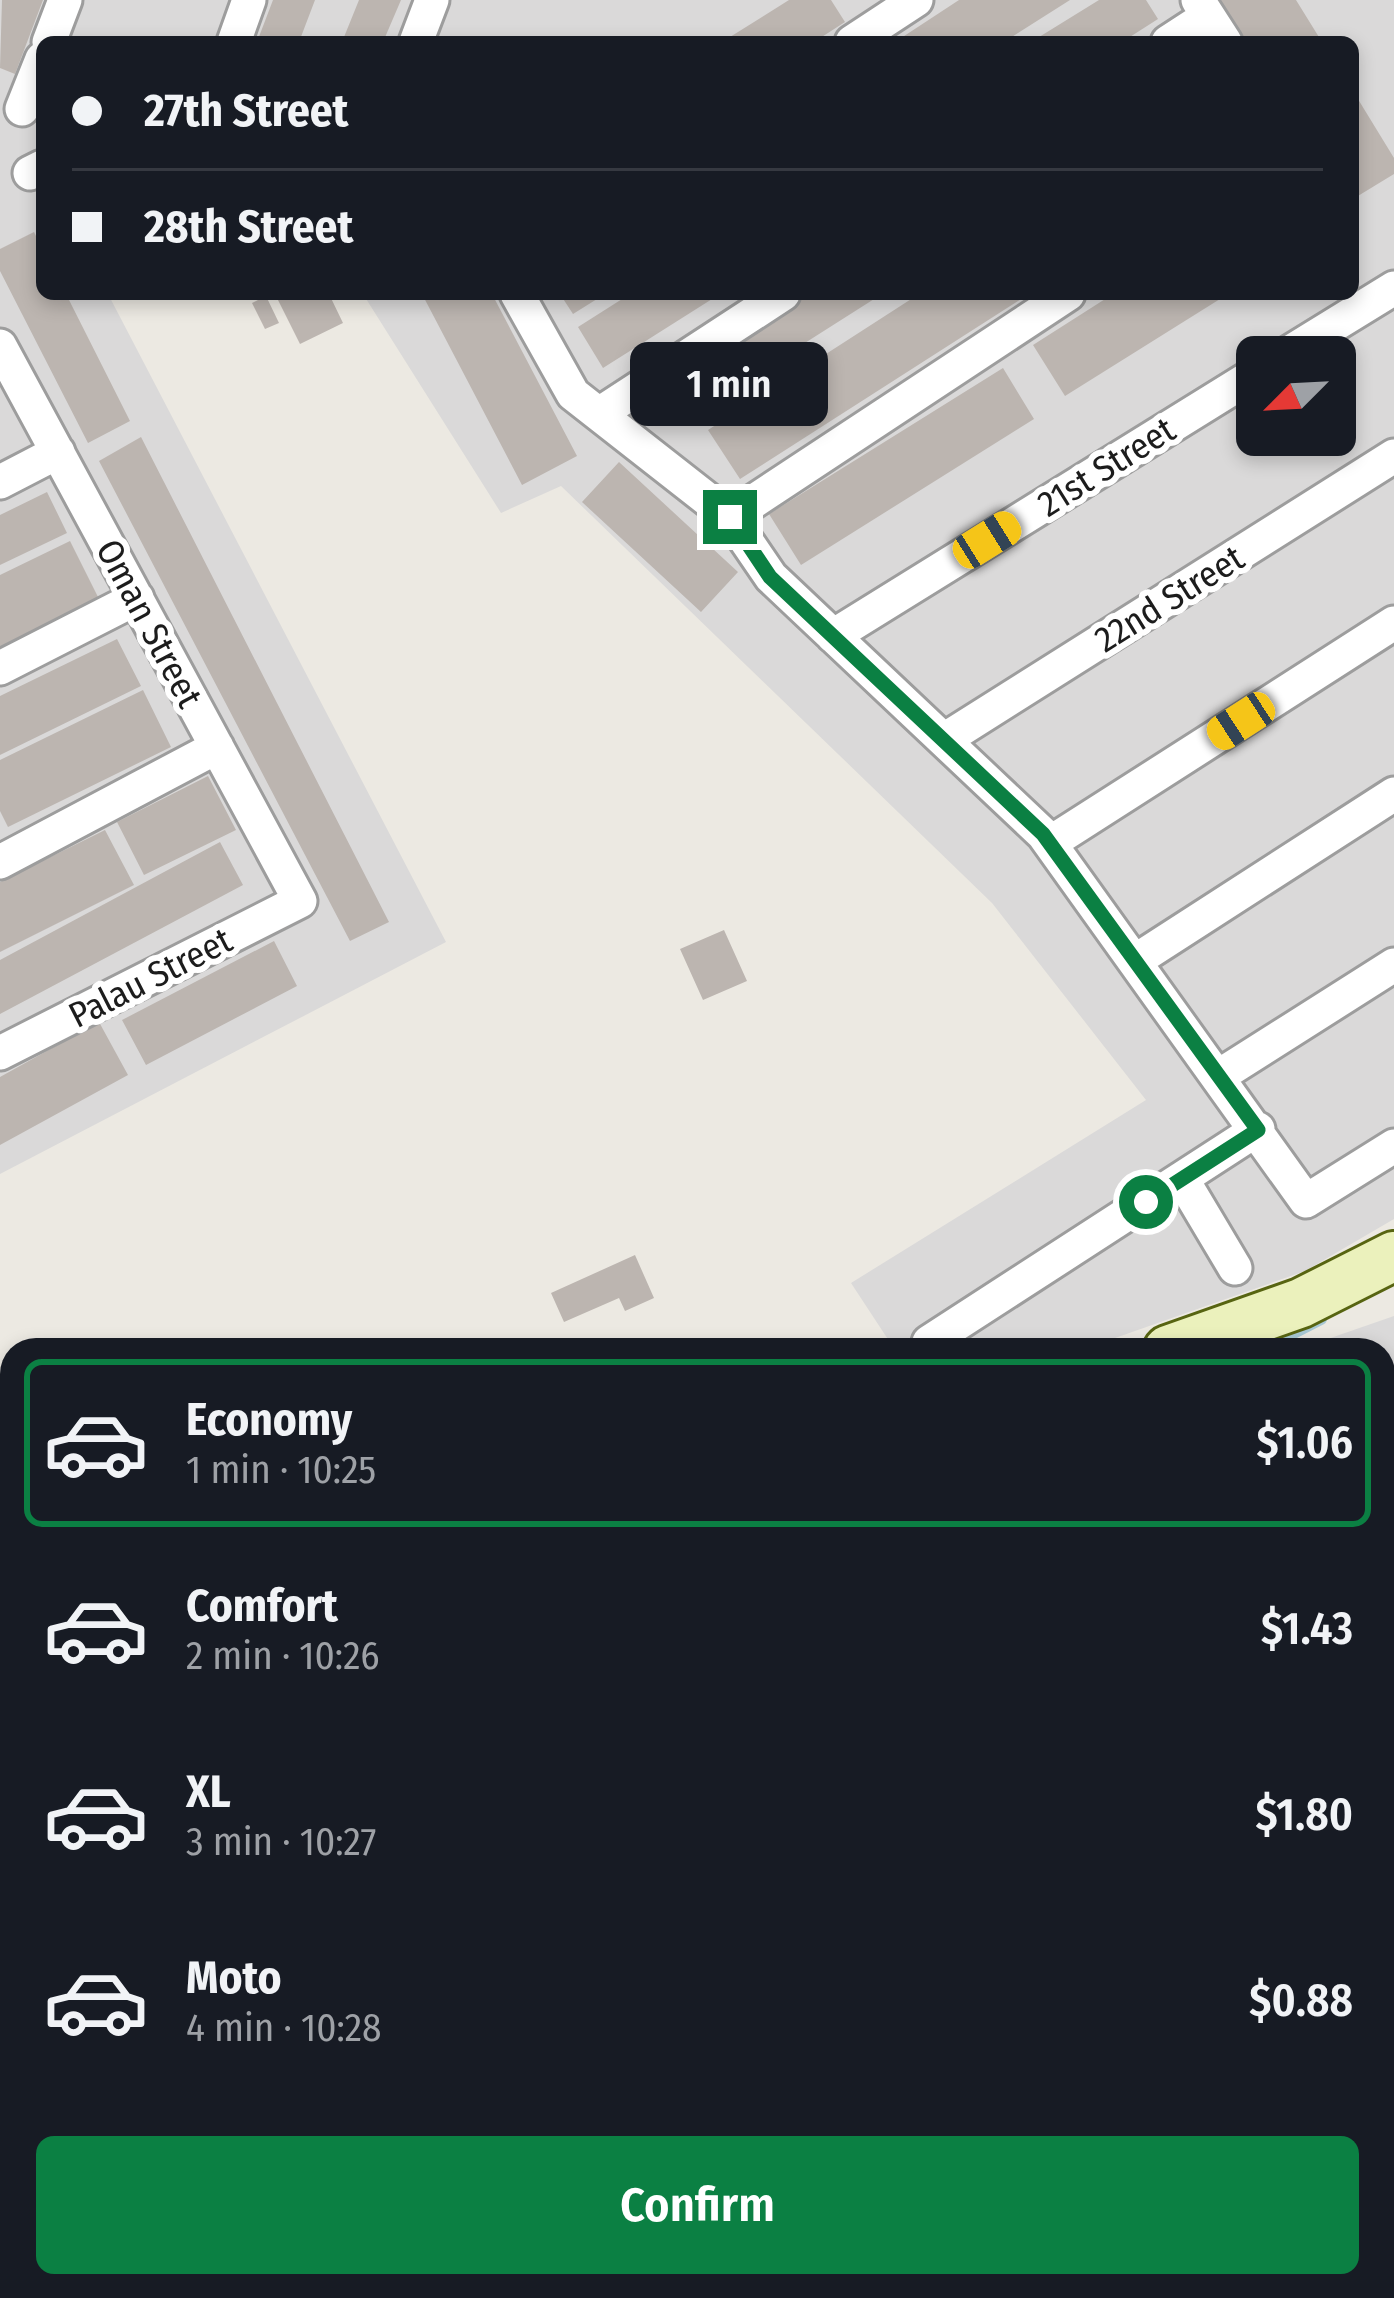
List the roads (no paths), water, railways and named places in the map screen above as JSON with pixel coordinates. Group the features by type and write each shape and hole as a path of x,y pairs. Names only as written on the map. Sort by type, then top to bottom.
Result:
{"street":[{"path":"51,36 65,0"},
{"path":"236,36 250,0"},
{"path":"418,36 433,0"},
{"path":"861,36 913,0"},
{"path":"1179,36 1210,19"},
{"path":"22,109 36,74"},
{"path":"1316,336 1394,288"},
{"path":"520,300 573,394 730,517 770,577 1050,843 1306,1201 1394,1145"},
{"path":"599,414 773,300"},
{"path":"730,517 1059,300"},
{"name":"Oman Street","path":"0,346 300,901"},
{"name":"21st Street","path":"832,636 1236,386"},
{"path":"0,482 58,452"},
{"name":"22nd Street","path":"944,740 1394,456"},
{"path":"0,668 137,598"},
{"path":"1050,843 1394,623"},
{"path":"0,862 217,747"},
{"path":"1135,961 1394,794"},
{"name":"Palau Street","path":"0,1053 300,901"},
{"path":"1219,1076 1394,965"},
{"path":"935,1338 1258,1130"},
{"path":"1182,1179 1235,1268"},
{"path":"1202,1338 1301,1303 1394,1256"}],"waterway":[{"path":"1284,1338 1321,1319"}]}
